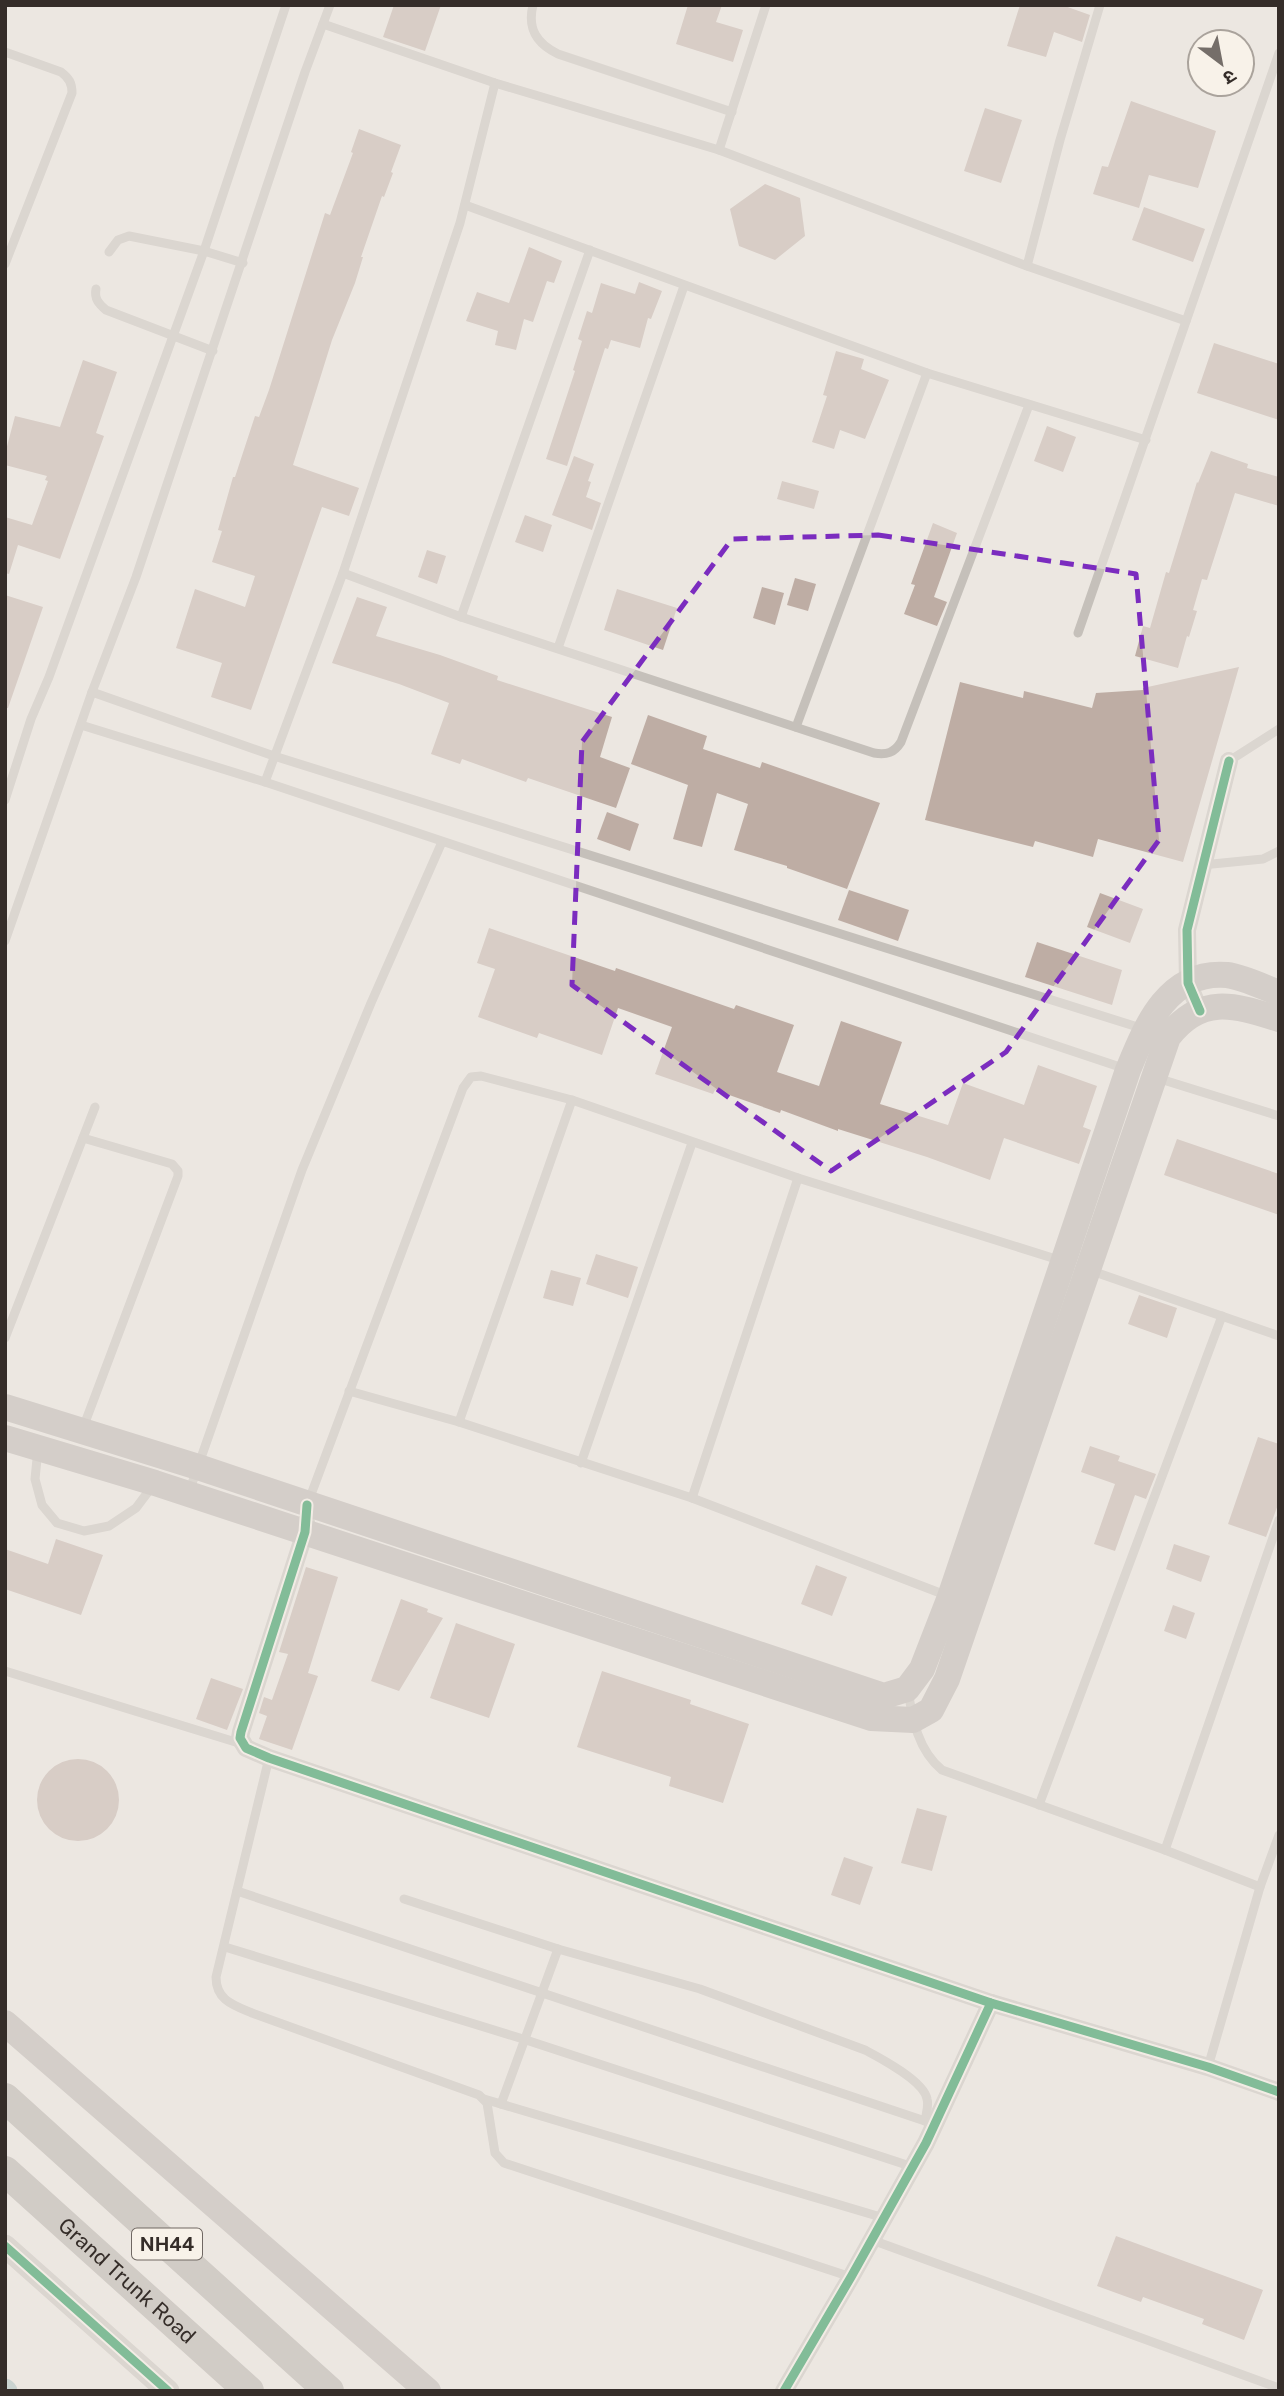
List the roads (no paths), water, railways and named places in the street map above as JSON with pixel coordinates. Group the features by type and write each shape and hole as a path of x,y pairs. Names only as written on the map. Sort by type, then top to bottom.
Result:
{"highway":[{"name":"NH44","path":"5,2098 329,2391"},
{"name":"Grand Trunk Road","path":"5,2171 249,2391"}],"main road":[{"path":"5,1407 198,1467 884,1696 907,1689 922,1669 1076,1266 1154,1077 1156,1033 1165,998 1188,983 1208,976 1228,975 1279,993"},
{"path":"5,1438 155,1483 871,1718 913,1720 931,1710 947,1679 1076,1266 1128,1070 1156,1033 1200,1011 1220,1006 1237,1006 1279,1020"},
{"path":"5,2023 428,2391"}],"street":[{"path":"1200,1011 1188,983 1187,930 1229,761"},
{"path":"307,1505 305,1532 241,1732 242,1744 255,1753 991,2003 1208,2067 1279,2092"},
{"path":"784,2391 913,2167 930,2123 991,2003"},
{"path":"5,2246 168,2391"}],"lane":[{"path":"5,800 31,719 49,677 204,251 286,5"},
{"path":"5,940 92,692 136,577 305,72 330,5"},
{"path":"533,5 532,28 537,39 546,48 732,112"},
{"path":"719,150 766,5"},
{"path":"1027,266 1060,140 1100,5"},
{"path":"323,24 495,83 719,150 1027,266 1186,321"},
{"path":"5,52 61,72 72,84 72,93 5,264"},
{"path":"1078,633 1279,53"},
{"path":"265,782 343,573 465,205 495,83"},
{"path":"465,205 927,373 1146,440"},
{"path":"109,252 118,240 129,236 204,251 243,263"},
{"path":"461,617 590,250"},
{"path":"558,648 684,286"},
{"path":"96,289 95,295 106,310 213,351"},
{"path":"796,727 927,373"},
{"path":"343,573 461,617 884,755 895,750 901,742 1030,405"},
{"path":"92,692 274,756 1156,1033"},
{"path":"81,725 265,782 1128,1070 1279,1116"},
{"path":"1229,761 1279,729"},
{"path":"189,1494 302,1170 442,842"},
{"path":"1201,865 1263,859 1279,851"},
{"path":"307,1505 466,1082 471,1077 481,1076 572,1100 692,1143 1076,1266 1279,1336"},
{"path":"459,1422 572,1100"},
{"path":"5,1338 95,1107"},
{"path":"74,1457 178,1176 178,1171 172,1164 83,1138"},
{"path":"581,1463 692,1143"},
{"path":"692,1498 798,1178"},
{"path":"1039,1805 1222,1316"},
{"path":"349,1391 459,1422 692,1498 950,1597"},
{"path":"38,1447 36,1479 42,1505 57,1523 84,1531 109,1526 136,1508 155,1483"},
{"path":"1165,1850 1279,1520"},
{"path":"5,1671 242,1744"},
{"path":"907,1689 913,1720 924,1751 942,1770 1260,1887"},
{"path":"269,1758 216,1976 216,1987 228,2003 484,2099 884,2218"},
{"path":"1208,2067 1260,1887 1279,1835"},
{"path":"237,1891 930,2123 926,2093 906,2076 865,2050 700,1989 558,1949 404,1899"},
{"path":"225,1947 523,2039 913,2167"},
{"path":"501,2104 558,1949"},
{"path":"484,2099 488,2107 495,2153 504,2163 851,2277"},
{"path":"872,2241 1276,2387"}]}
